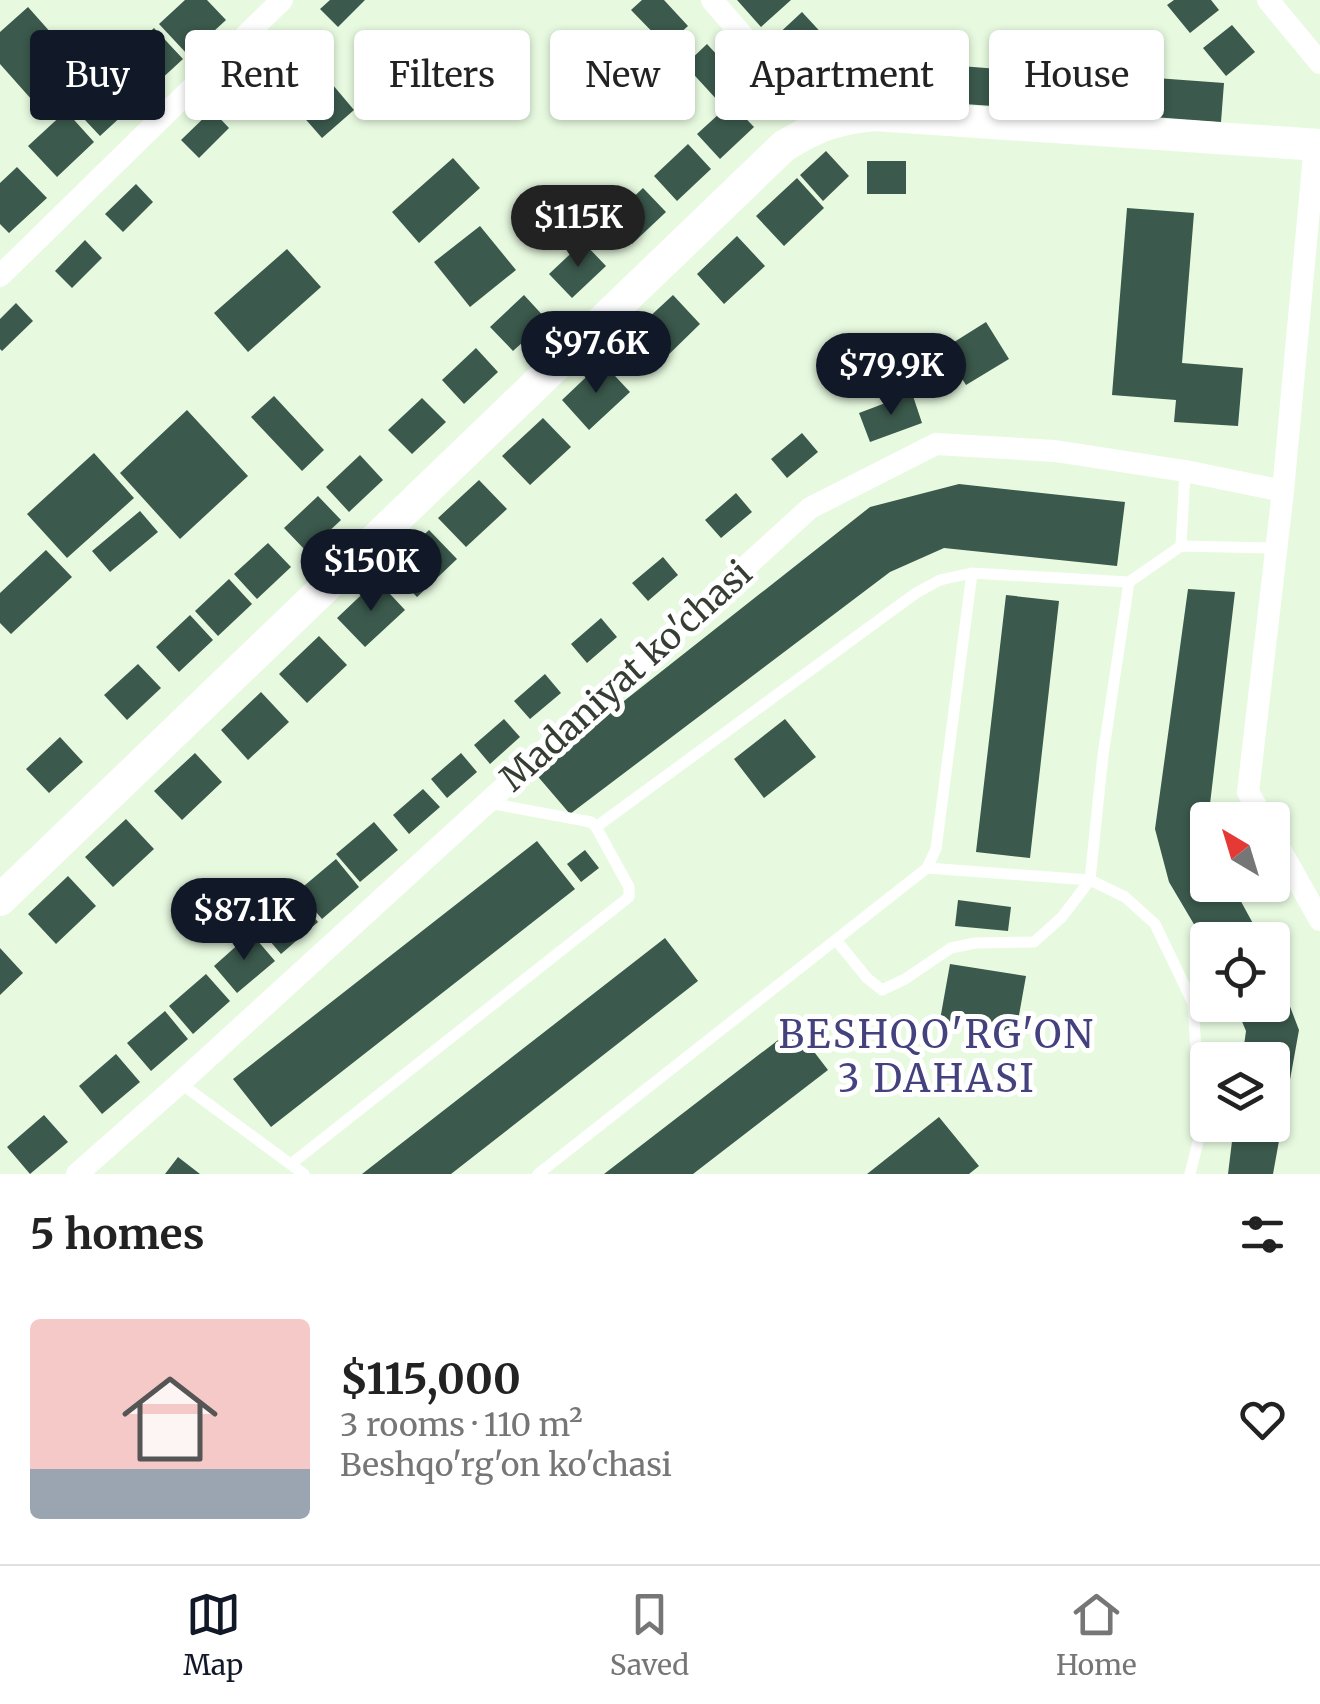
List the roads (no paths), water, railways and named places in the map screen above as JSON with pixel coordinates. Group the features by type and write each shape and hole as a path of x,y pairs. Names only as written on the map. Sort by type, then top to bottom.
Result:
{"main road":[{"path":"0,900 784,146 814,128 843,118 874,115 1317,145"}],"street":[{"path":"0,276 282,0"},
{"path":"712,0 793,94 814,128"},
{"path":"1268,0 1320,62"},
{"path":"1254,802 1248,792 1317,145"},
{"name":"Madaniyat ko'chasi","path":"77,1174 810,508 936,444 1054,451 1283,491"},
{"path":"1290,868 1320,920"}],"lane":[{"path":"1180,546 1185,471"},
{"path":"596,826 916,593 940,580 972,573 1128,582 1180,546 1275,548"},
{"path":"538,1174 927,868 936,850 972,573"},
{"path":"836,940 882,990 951,948 1034,942 1062,917 1090,880 1103,754 1128,582"},
{"path":"290,1164 629,897 630,886 591,822 487,803"},
{"path":"927,868 1090,880 1125,897 1155,924 1193,1004 1201,1130 1190,1174"},
{"path":"180,1083 304,1174"}],"district":[{"name":"BESHQO'RG'ON 3 DAHASI","path":"937,1056"}]}
